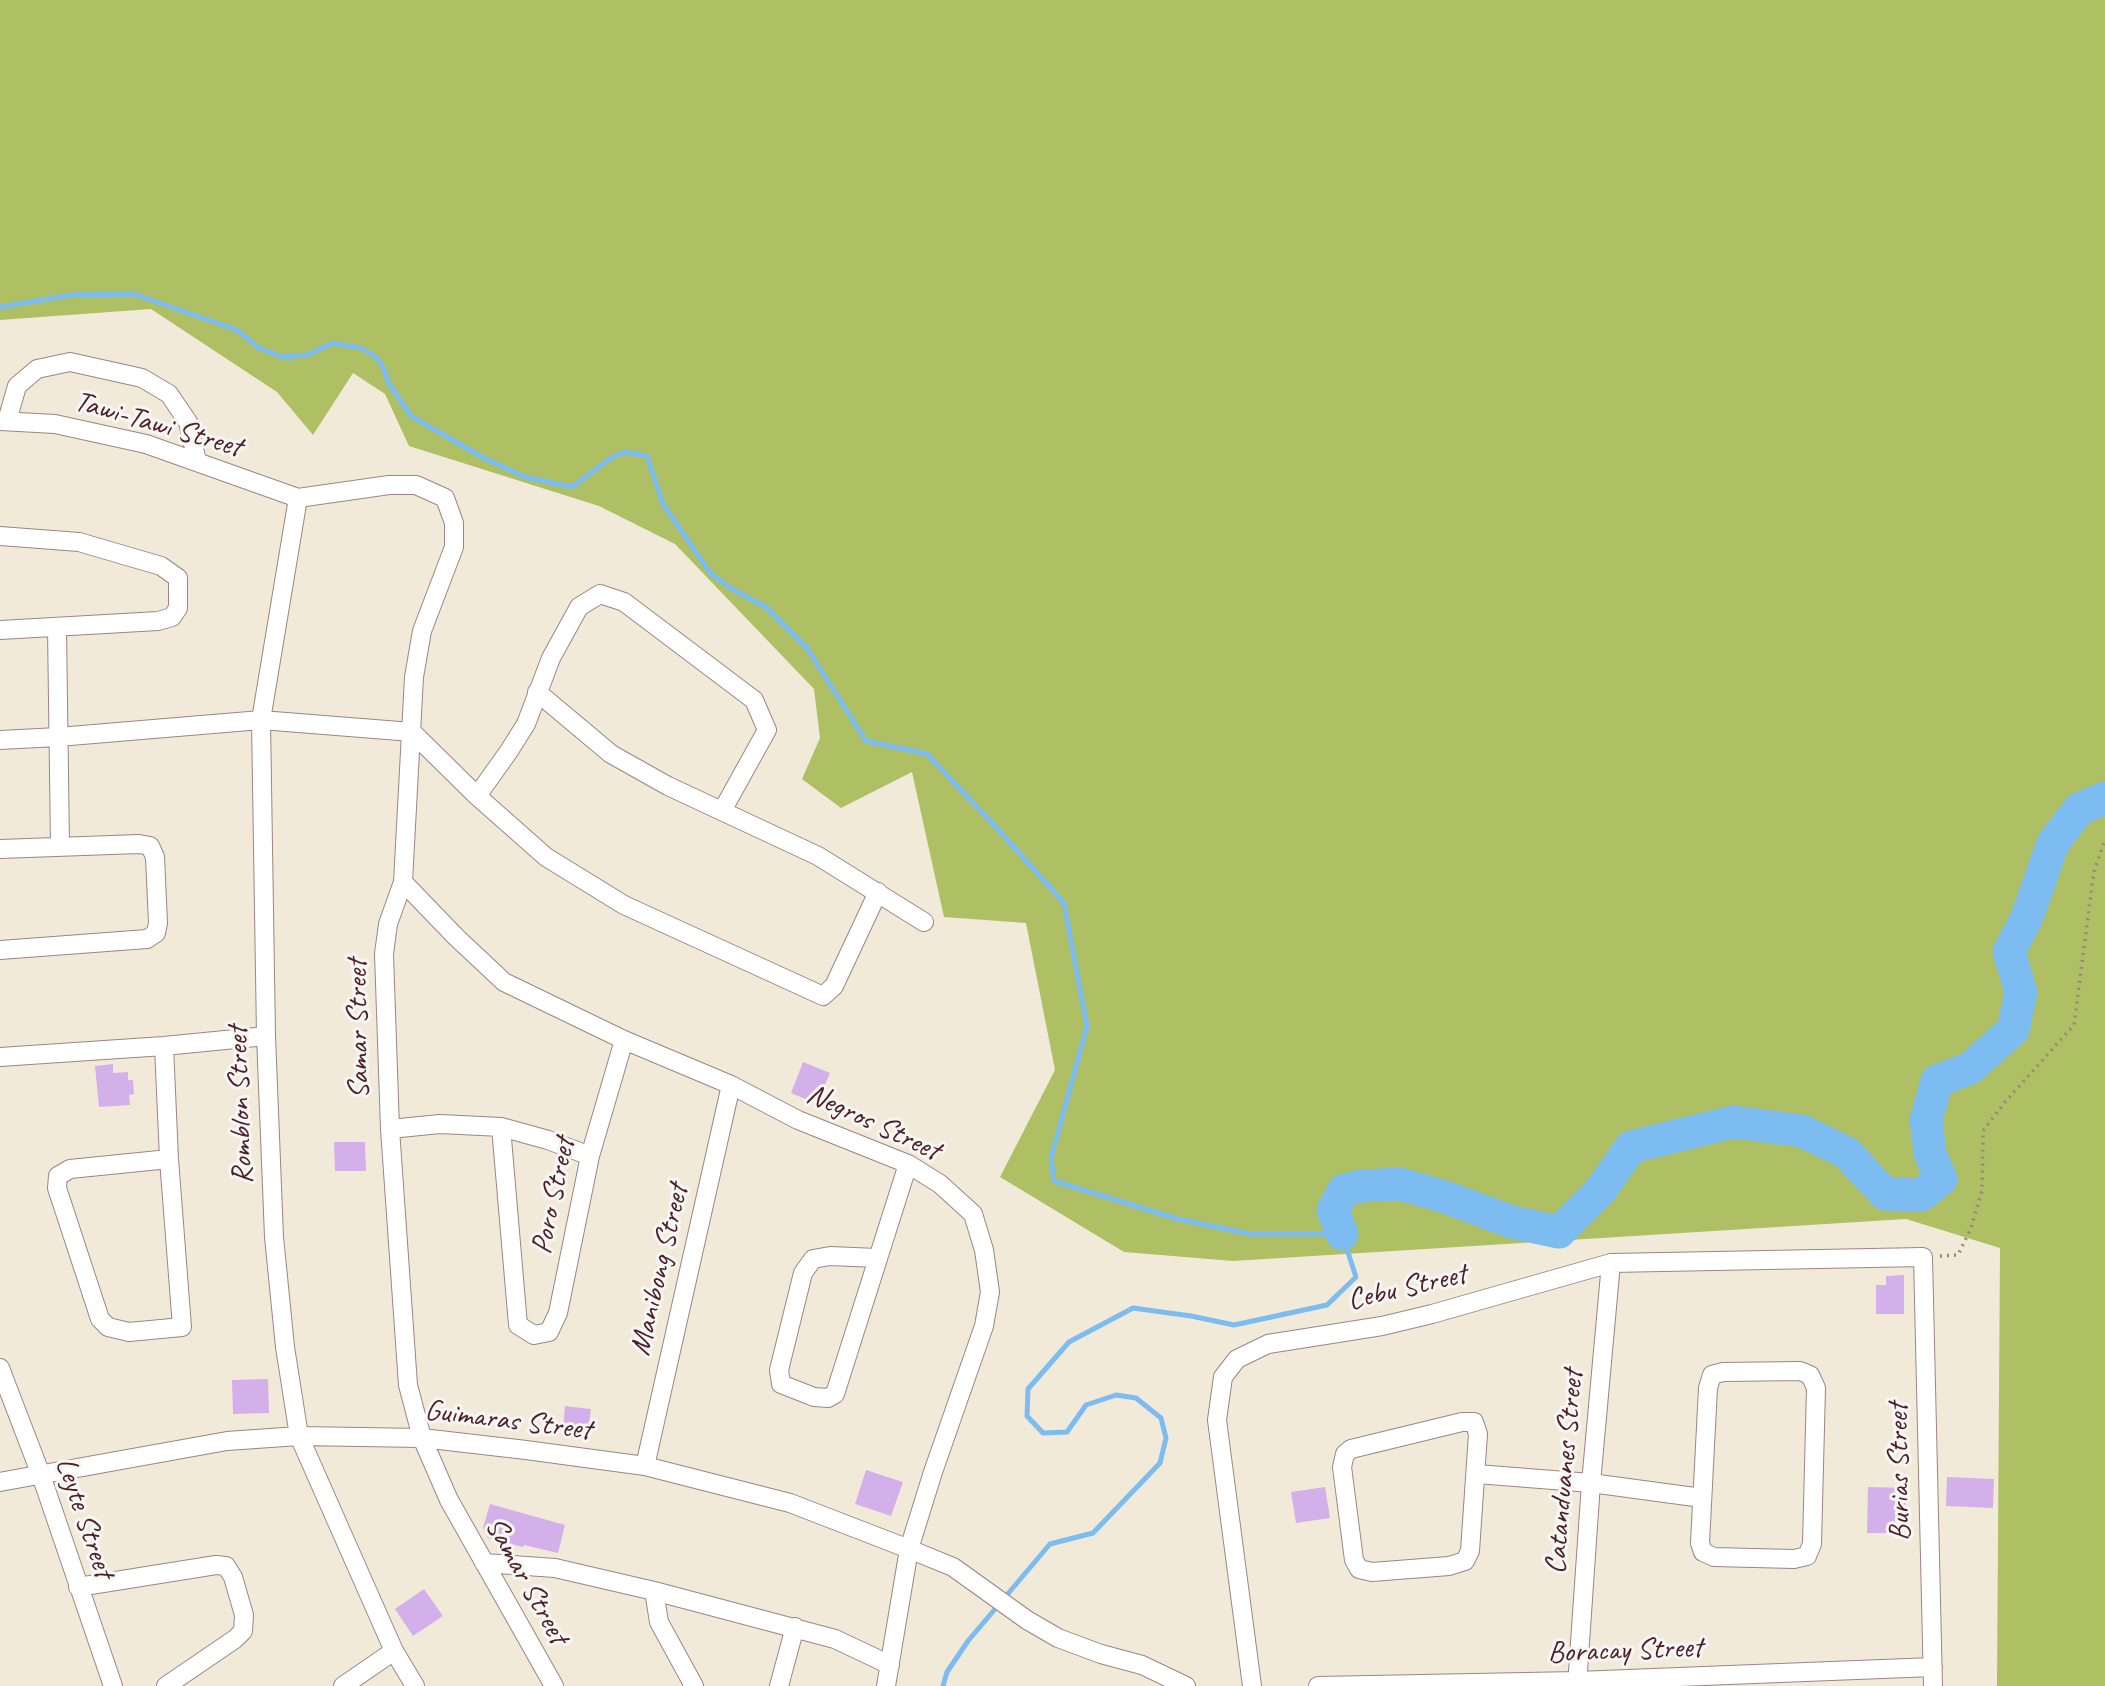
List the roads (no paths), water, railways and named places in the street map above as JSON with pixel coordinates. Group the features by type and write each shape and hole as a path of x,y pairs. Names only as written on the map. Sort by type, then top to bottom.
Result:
{"street":[{"path":"4,421 18,386 37,369 70,362 142,378 169,394 188,422 197,461"},
{"name":"Tawi-Tawi Street","path":"4,421 55,424 146,444 298,498"},
{"name":"Samar Street","path":"298,498 389,485 416,485 445,498 454,523 454,547 422,631 414,677 403,882 388,924 384,954 390,1129 408,1385 422,1438 449,1500 554,1686"},
{"name":"Romblon Street","path":"298,498 261,720 266,1036 274,1237 285,1347 299,1436 394,1651 415,1686"},
{"path":"0,536 79,542 161,566 178,578 178,608 172,617 158,621 0,631"},
{"path":"477,796 526,724 551,657 579,607 600,594 624,602 754,699 767,730 722,811"},
{"path":"57,628 60,846"},
{"path":"537,692 611,754 668,786 818,856 924,922"},
{"path":"0,740 261,720 412,732 477,796 546,857 624,905 823,996 834,986 878,892"},
{"path":"0,849 139,844 150,846 155,857 158,923 156,933 147,939 0,950"},
{"name":"Negros Street","path":"403,882 504,982 624,1040 731,1085 798,1120 908,1164 940,1184 973,1214 984,1251 990,1292 984,1326 909,1549 886,1686"},
{"path":"0,1057 266,1036"},
{"name":"Poro Street","path":"501,1126 518,1325 534,1335 549,1332 558,1313 590,1156 624,1040"},
{"path":"164,1046 169,1159 182,1327 129,1332 108,1327 100,1319 57,1188 58,1176 70,1169 169,1159"},
{"name":"Manibong Street","path":"645,1466 731,1085"},
{"path":"390,1129 440,1124 501,1126 590,1156"},
{"path":"877,1258 830,1256 813,1259 803,1273 779,1370 781,1384 814,1397 828,1398 835,1394 908,1164"},
{"name":"Cebu Street","path":"1252,1686 1217,1420 1223,1377 1237,1359 1268,1344 1394,1323 1611,1262 1923,1257"},
{"name":"Burias Street","path":"1923,1257 1933,1686"},
{"name":"Catanduanes Street","path":"1577,1684 1591,1483 1611,1262"},
{"name":"Leyte Street","path":"0,1368 41,1475 113,1686"},
{"path":"1800,1371 1810,1375 1816,1388 1812,1544 1807,1556 1794,1559 1714,1557 1703,1552 1700,1543 1702,1498 1708,1388 1712,1374 1800,1371"},
{"path":"1462,1422 1474,1423 1478,1434 1477,1474 1470,1551 1465,1561 1449,1566 1372,1572 1359,1569 1354,1560 1342,1467 1345,1454 1351,1449 1462,1422"},
{"name":"Guimaras Street","path":"0,1482 227,1441 299,1436 422,1438 645,1466 790,1503 909,1549 953,1567 1027,1620 1058,1638 1101,1654 1143,1665 1186,1686"},
{"path":"1477,1474 1591,1483 1702,1498"},
{"path":"484,1563 555,1568 654,1591 835,1639 890,1665"},
{"path":"78,1587 216,1565 226,1566 233,1577 244,1615 243,1631 166,1686"},
{"path":"654,1591 659,1622 694,1686"},
{"path":"779,1686 795,1627"},
{"path":"343,1686 394,1651"},
{"name":"Boracay Street","path":"1318,1686 1577,1684 1933,1667"}],"waterway":[{"path":"0,307 71,295 134,294 237,330 259,348 282,357 307,355 333,343 361,348 377,358 388,382 411,416 482,457 525,477 572,487 612,457 625,452 647,456 663,504 711,574 766,607 807,648 866,741 927,754 1064,903 1087,1026 1051,1158 1054,1181 1178,1219 1250,1234 1342,1234 1356,1277 1327,1305 1234,1325 1133,1308 1069,1342 1028,1389 1027,1416 1043,1433 1067,1432 1086,1405 1116,1395 1136,1398 1161,1418 1166,1438 1160,1463 1093,1533 1050,1544 968,1641 947,1672 943,1686"},
{"path":"1342,1234 1333,1210 1344,1190 1361,1186 1400,1184 1445,1197 1512,1222 1559,1232 1600,1191 1631,1147 1733,1122 1802,1131 1847,1153 1885,1194 1921,1195 1941,1179 1930,1153 1926,1120 1937,1081 1970,1068 2013,1030 2021,992 2009,952 2027,917 2053,843 2079,809 2105,798"}]}
